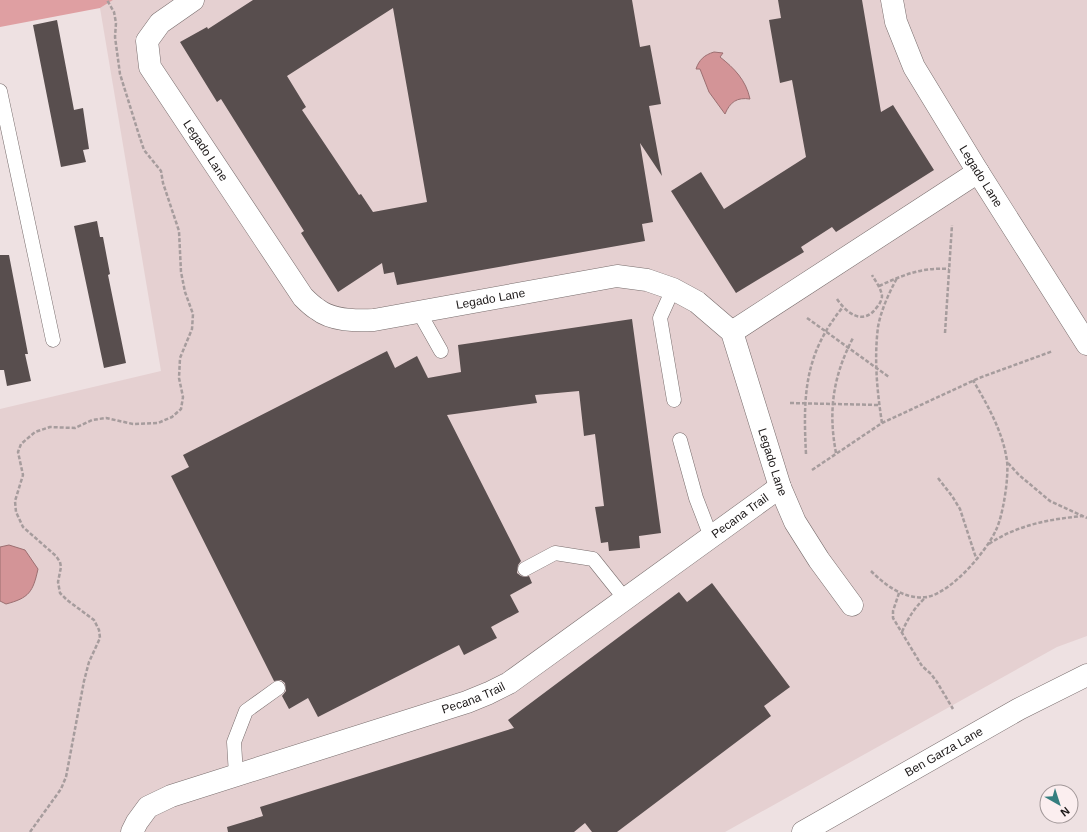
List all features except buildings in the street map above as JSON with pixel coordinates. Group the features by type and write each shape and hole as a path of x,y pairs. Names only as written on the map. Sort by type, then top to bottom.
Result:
{"street":[{"name":"Legado Lane","path":"193,0 160,23 147,41 150,67 303,297 318,310 336,318 355,321 374,320 617,276 646,280 673,289 697,302 732,332 780,488 795,522 819,560 852,605"},
{"name":"Legado Lane","path":"892,0 896,22 914,67 978,172 1087,344"},
{"path":"732,332 978,172"},
{"name":"Pecana Trail","path":"132,832 148,807 171,796 467,702 509,683 780,488"},
{"name":"Ben Garza Lane","path":"803,832 1020,709 1087,675"}],"lane":[{"path":"0,91 53,340"},
{"path":"673,289 660,318 674,400"},
{"path":"419,312 441,352"},
{"path":"680,440 696,498 711,537"},
{"path":"526,569 555,553 593,559 625,599"},
{"path":"236,775 234,742 246,711 278,688"}],"path":[{"path":"30,832 61,789 66,777 84,681 89,662 100,638 99,630 94,620 60,593 58,582 61,567 60,562 56,556 23,527 16,512 15,500 23,475 18,452 21,444 35,432 50,427 75,428 92,420 106,418 133,424 158,422 172,417 181,408 183,397 179,378 180,358 192,330 193,314 185,292 181,272 180,231 163,183 161,171 144,150 139,135 120,74 114,37 116,23 114,12 107,0"},
{"path":"945,333 952,225"},
{"path":"879,286 919,270 934,268 949,269"},
{"path":"837,299 850,313 858,317 867,316 875,311 882,296 879,286 872,276"},
{"path":"882,423 876,383 878,327 885,304 896,278"},
{"path":"806,454 804,414 805,391 810,370 819,345 832,320 843,307"},
{"path":"807,318 889,377"},
{"path":"836,453 832,420 832,404 840,366 853,338"},
{"path":"812,470 882,423 973,380 1053,351"},
{"path":"871,571 882,582 899,593 919,597 927,596 946,589 968,569 987,546 997,529 1006,485 1008,462 992,413 973,380"},
{"path":"790,403 879,405"},
{"path":"1008,462 1019,475 1050,501 1087,518"},
{"path":"938,478 960,509 977,559"},
{"path":"987,546 1002,535 1038,523 1059,518 1083,516"},
{"path":"899,593 893,611 893,618 922,666 937,682 953,709"},
{"path":"902,633 913,612 927,596"}],"shaded area":[{"path":"0,0 113,0 100,8 0,27"},
{"path":"113,0 1087,0 1087,636 1057,647 725,832 0,832 0,409 161,371 100,8"},
{"path":"714,52 723,53 720,57 739,75 746,86 750,99 734,101 729,106 725,114 709,92 700,69 696,69 702,58"},
{"path":"9,545 25,550 38,569 32,589 29,593 14,602 6,604 0,601 0,547"}]}
